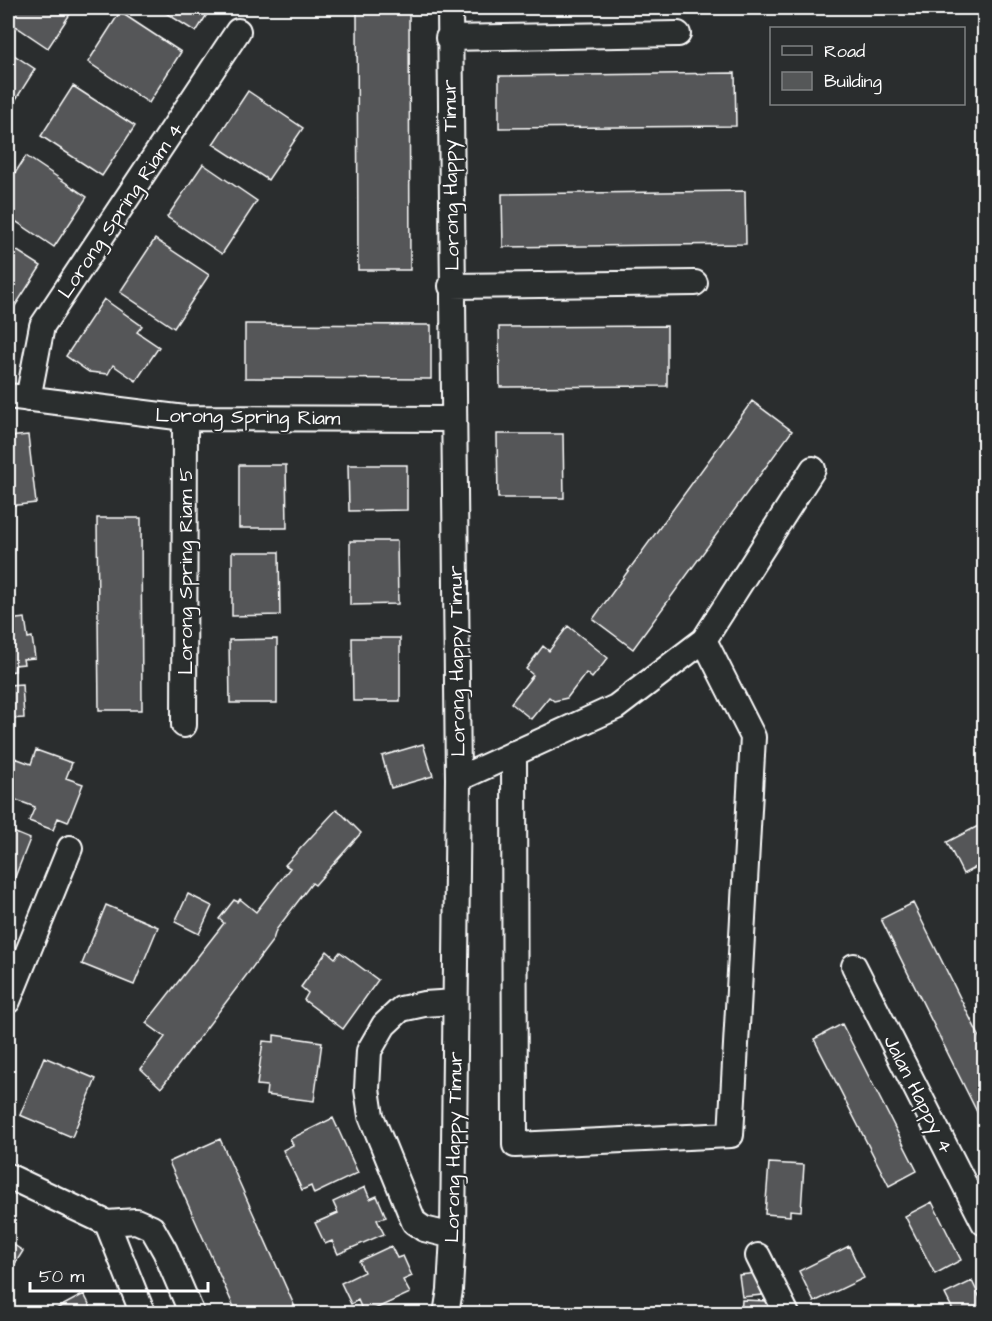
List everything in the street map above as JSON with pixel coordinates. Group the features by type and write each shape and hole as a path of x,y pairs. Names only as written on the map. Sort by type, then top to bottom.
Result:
{"street":[{"name":"Lorong Happy Timur","path":"446,1314 450,1290 453,1236 458,779 448,38 450,8"},
{"name":"Lorong Spring Riam 4","path":"18,398 42,326 238,31"},
{"path":"448,38 678,34"},
{"path":"452,286 694,283"},
{"name":"Lorong Spring Riam","path":"18,398 185,418 453,419"},
{"name":"Lorong Spring Riam 5","path":"184,725 185,418"},
{"path":"458,779 616,707 704,640 813,469"},
{"path":"514,753 515,1145 731,1135 753,737 704,640"},
{"path":"8,1001 70,848"},
{"name":"Jalan Happy 4","path":"854,966 984,1223"},
{"path":"453,1236 424,1229 414,1222 371,1116 367,1089 369,1051 384,1025 401,1009 424,1004 455,1002"},
{"path":"8,1176 101,1220 136,1221 152,1228 165,1251 192,1314"},
{"path":"101,1220 143,1314"},
{"path":"758,1256 787,1314"}],"building":[{"path":"8,8 74,8 48,48 8,21"},
{"path":"158,8 211,8 196,32"},
{"path":"357,8 409,8 410,270 358,270"},
{"path":"120,12 181,52 149,103 88,62"},
{"path":"8,51 35,69 8,112"},
{"path":"735,73 736,126 499,128 499,76"},
{"path":"73,86 135,126 102,176 41,136"},
{"path":"248,91 303,128 268,180 213,144"},
{"path":"26,156 87,197 54,247 8,216 8,184"},
{"path":"203,164 257,201 222,254 167,217"},
{"path":"745,191 746,244 503,247 502,194"},
{"path":"155,239 209,275 174,328 120,292"},
{"path":"8,245 41,266 8,317"},
{"path":"104,299 142,326 137,332 159,347 136,381 113,365 108,374 89,372 66,356"},
{"path":"245,324 431,325 431,379 245,378"},
{"path":"667,326 667,386 500,387 499,327"},
{"path":"752,401 792,431 633,649 593,619"},
{"path":"497,434 563,434 564,498 498,498"},
{"path":"28,435 36,503 8,506 8,437"},
{"path":"239,465 286,465 287,528 239,528"},
{"path":"348,465 407,465 407,510 349,511"},
{"path":"97,518 141,518 142,710 99,710"},
{"path":"350,541 397,541 398,604 350,605"},
{"path":"232,552 279,552 280,615 232,616"},
{"path":"25,618 28,638 32,637 35,658 23,659 24,664 15,665 15,671 8,672 8,620"},
{"path":"568,626 608,658 592,678 586,673 567,698 554,701 549,697 531,719 511,703 533,675 526,669 543,646 549,651"},
{"path":"352,638 400,638 400,701 353,701"},
{"path":"277,639 277,703 230,703 229,640"},
{"path":"22,684 24,718 8,719 8,685"},
{"path":"423,744 433,776 391,788 382,756"},
{"path":"36,750 72,763 66,778 83,784 68,822 58,818 53,830 29,821 35,807 8,797 8,779 15,758 31,764"},
{"path":"337,809 361,833 315,885 312,883 276,930 273,940 161,1088 141,1069 165,1037 146,1023 224,923 219,919 234,900 238,902 240,899 256,912 290,868 285,865"},
{"path":"984,823 984,863 963,874 947,842"},
{"path":"8,830 30,839 8,895"},
{"path":"188,894 212,906 199,934 175,922"},
{"path":"913,903 984,1046 984,1126 881,919"},
{"path":"106,905 158,927 134,985 82,964"},
{"path":"327,951 335,958 340,952 378,980 343,1029 304,1000 308,993 301,987"},
{"path":"842,1024 917,1171 889,1186 814,1039"},
{"path":"274,1035 322,1042 314,1101 266,1095 267,1086 257,1085 263,1041 274,1042"},
{"path":"44,1057 96,1079 72,1137 20,1115"},
{"path":"333,1118 358,1173 314,1194 311,1186 302,1190 283,1150 293,1145 290,1139"},
{"path":"220,1139 298,1314 237,1314 169,1162"},
{"path":"769,1163 804,1165 801,1211 790,1210 790,1216 765,1214"},
{"path":"365,1187 370,1199 377,1196 386,1217 377,1220 384,1234 338,1254 332,1241 325,1244 315,1223 338,1213 333,1202"},
{"path":"932,1202 961,1260 935,1274 905,1216"},
{"path":"8,1241 23,1251 8,1275"},
{"path":"391,1246 397,1258 403,1256 412,1276 403,1280 410,1293 364,1314 358,1300 351,1304 341,1283 364,1272 359,1261"},
{"path":"849,1246 864,1278 814,1302 799,1271"},
{"path":"759,1273 762,1295 742,1297 739,1275"},
{"path":"972,1281 984,1306 984,1314 955,1314 945,1294"},
{"path":"84,1294 94,1314 56,1314 54,1310"},
{"path":"742,1300 769,1301 775,1314 741,1314"},
{"path":"113,1308 116,1314 103,1314"}]}
